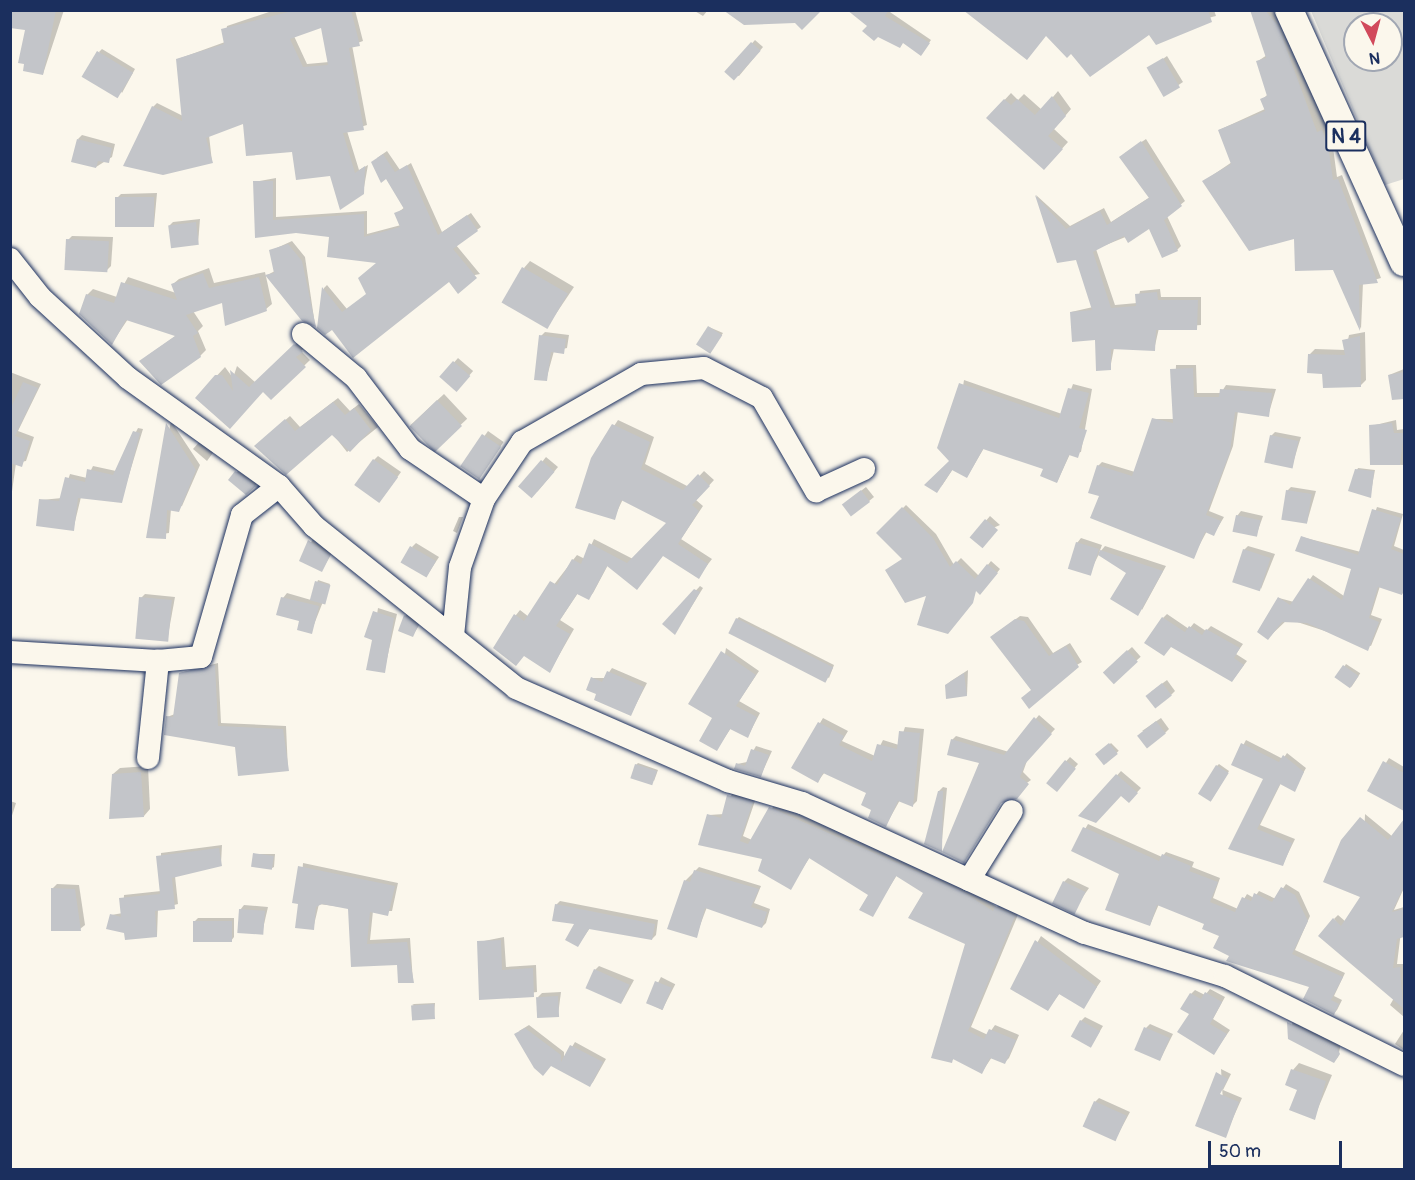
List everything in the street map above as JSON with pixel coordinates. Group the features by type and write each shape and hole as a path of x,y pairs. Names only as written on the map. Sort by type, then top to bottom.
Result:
{"main road":[{"name":"N 4","path":"1289,10 1404,262"}],"street":[{"path":"10,259 40,297 128,378 279,486 314,526 516,688 728,781 802,803 1085,933 1225,976 1404,1065"},
{"path":"303,334 356,378 410,449 484,499"},
{"path":"453,636 460,567 484,499 522,442 579,405 641,374 704,368 762,398 816,491 864,469"},
{"path":"10,652 158,661 201,657 242,515 279,486"},
{"path":"148,758 158,661"},
{"path":"969,880 1012,811"}],"shaded area":[{"path":"1311,11 1404,11 1404,179 1385,185"}],"building":[{"path":"10,10 56,10 43,75 23,71 24,64 18,63 25,30 10,28"},
{"path":"296,10 351,10 360,46 349,48 364,130 343,133 355,173 365,166 364,194 340,210 330,176 296,180 292,152 246,156 243,124 206,138 213,163 163,175 123,166 152,106 182,121 176,59 224,44 221,29","holes":["321,28 328,65 303,67 290,39"]},
{"path":"723,10 822,10 802,30 795,23 744,25"},
{"path":"847,10 889,10 885,16 930,43 921,56 903,43 900,48 878,37 874,41 862,31 867,26"},
{"path":"963,10 1208,10 1212,22 1156,45 1149,35 1090,77 1071,54 1067,58 1046,36 1027,60"},
{"path":"1250,10 1265,10 1278,26 1317,132 1322,130 1328,145 1333,180 1338,179 1378,283 1359,285 1360,331 1333,270 1295,271 1294,239 1249,251 1202,181 1231,164 1218,130 1265,111 1260,99 1267,96 1256,61 1266,58"},
{"path":"751,42 761,51 734,80 724,72"},
{"path":"97,51 133,73 118,98 82,77"},
{"path":"1163,58 1180,87 1164,97 1147,68"},
{"path":"1052,96 1066,116 1048,136 1063,149 1044,170 986,118 1004,99 1011,105 1017,99 1035,115"},
{"path":"77,139 112,148 109,163 98,161 96,168 71,162"},
{"path":"1141,141 1182,206 1164,220 1178,251 1162,258 1149,229 1128,243 1124,236 1093,252 1111,308 1136,306 1135,294 1157,292 1158,300 1198,300 1197,330 1156,330 1155,351 1111,349 1111,370 1096,371 1095,340 1072,342 1070,312 1092,310 1076,260 1057,263 1035,195 1066,229 1100,211 1107,225 1149,198 1119,157"},
{"path":"383,154 395,172 407,165 438,235 467,215 478,231 453,249 477,278 458,294 449,282 353,358 332,330 325,335 317,328 322,287 342,312 366,294 358,278 376,263 327,257 329,237 296,233 255,238 253,181 273,181 273,220 364,214 364,237 400,227 394,213 404,209 386,179 381,183 371,162"},
{"path":"115,197 154,197 154,227 115,227"},
{"path":"196,222 199,245 171,248 168,225"},
{"path":"66,239 109,241 107,272 64,270"},
{"path":"288,244 302,261 316,327 302,321 265,275 274,273 269,250"},
{"path":"522,267 568,294 547,329 502,303"},
{"path":"203,273 209,288 259,277 267,311 225,326 222,303 186,315 198,333 193,336 201,357 161,385 139,361 175,336 126,320 112,345 79,314 86,294 114,303 121,282 177,300 171,284"},
{"path":"708,326 722,335 710,354 696,344"},
{"path":"539,335 566,339 564,354 551,352 547,381 534,380"},
{"path":"1360,336 1361,387 1323,388 1322,374 1307,373 1308,354 1345,355 1342,340"},
{"path":"294,344 303,352 296,357 306,367 271,400 263,392 230,429 195,398 215,375 222,375 233,391 230,370 249,387"},
{"path":"453,361 470,376 457,392 439,377"},
{"path":"1193,368 1194,397 1219,397 1220,389 1272,393 1269,417 1235,412 1230,452 1206,515 1221,521 1214,536 1205,532 1194,559 1090,518 1099,496 1088,493 1097,465 1132,476 1152,418 1173,423 1170,369"},
{"path":"1404,372 1404,399 1392,400 1388,375"},
{"path":"23,382 38,388 15,436 30,441 22,467 10,463 10,410"},
{"path":"959,383 1059,418 1068,388 1089,393 1079,428 1087,430 1078,458 1069,455 1057,483 1040,476 1043,469 983,449 967,478 952,470 937,493 924,485 949,461 937,448"},
{"path":"437,400 462,426 435,452 410,426"},
{"path":"333,402 345,415 354,408 371,430 350,452 332,435 286,475 254,446 285,419 295,431"},
{"path":"166,423 196,470 179,512 167,510 166,539 146,538"},
{"path":"1392,423 1394,433 1404,433 1400,465 1370,465 1369,425"},
{"path":"612,424 650,442 641,469 683,490 698,474 710,486 692,505 699,511 678,544 708,564 699,579 663,556 637,590 607,566 589,600 577,594 556,626 570,634 550,673 524,656 516,666 493,648 514,614 524,621 550,581 557,585 572,559 581,564 589,543 627,563 666,523 621,500 615,520 575,508 591,458"},
{"path":"133,431 140,433 122,503 78,498 74,531 36,526 39,499 59,501 65,477 85,482 87,469 113,475"},
{"path":"482,434 501,447 479,479 460,466"},
{"path":"1270,435 1298,441 1293,468 1264,462"},
{"path":"373,459 398,477 379,503 354,485"},
{"path":"541,460 555,472 532,498 518,486"},
{"path":"1355,469 1374,471 1371,498 1348,491"},
{"path":"235,471 256,486 246,495 228,480"},
{"path":"861,490 870,502 851,516 842,504"},
{"path":"1286,490 1312,494 1307,524 1281,520"},
{"path":"902,507 933,538 950,567 956,561 975,579 987,564 998,573 980,595 976,591 973,603 948,634 917,625 926,596 905,603 885,570 902,559 876,533"},
{"path":"1372,509 1401,518 1391,549 1404,554 1404,587 1402,595 1378,587 1369,618 1379,622 1368,651 1307,623 1282,622 1268,640 1257,632 1278,597 1290,605 1308,578 1342,600 1351,569 1295,551 1301,536 1358,555"},
{"path":"1236,515 1260,520 1257,537 1232,532"},
{"path":"985,519 998,530 983,548 970,537"},
{"path":"308,540 330,556 322,572 299,561"},
{"path":"1076,542 1099,549 1091,576 1068,569"},
{"path":"410,546 436,561 426,577 400,562"},
{"path":"1243,549 1271,558 1260,591 1232,582"},
{"path":"1100,550 1163,571 1138,616 1110,599 1126,573 1098,555"},
{"path":"315,581 330,585 325,604 310,600"},
{"path":"694,589 700,592 675,635 662,624"},
{"path":"139,597 172,600 168,642 135,639"},
{"path":"281,597 319,606 312,634 297,630 299,621 276,615"},
{"path":"373,611 394,618 385,673 366,670 372,640 364,637"},
{"path":"404,615 418,626 413,637 398,631"},
{"path":"1162,617 1185,632 1189,626 1202,635 1206,629 1240,648 1234,658 1244,665 1232,682 1171,647 1164,656 1144,643"},
{"path":"736,618 833,667 825,683 728,633"},
{"path":"1015,619 1024,621 1049,656 1066,646 1079,667 1029,709 1021,698 1031,690 990,637"},
{"path":"1127,650 1138,662 1114,684 1103,673"},
{"path":"721,651 756,675 736,706 757,717 748,738 730,729 717,751 699,741 712,718 688,704"},
{"path":"215,665 218,726 283,729 289,771 238,776 235,747 164,735 166,716 173,717 179,673"},
{"path":"1343,665 1359,676 1350,688 1334,677"},
{"path":"607,671 644,687 631,716 594,700 596,694 586,690 591,677 602,682"},
{"path":"964,673 967,696 946,699 945,685"},
{"path":"1162,683 1172,696 1155,709 1145,696"},
{"path":"1034,717 1052,734 1025,764 1020,777 1029,784 1017,799 1001,803 964,863 942,852 979,763 947,755 951,739 1004,755"},
{"path":"1156,721 1166,734 1147,748 1137,736"},
{"path":"818,722 844,736 839,745 872,761 877,744 897,749 899,731 920,733 913,807 898,801 886,827 868,818 871,810 861,805 866,793 823,773 818,783 791,768"},
{"path":"1109,743 1118,754 1104,765 1095,754"},
{"path":"1241,743 1279,762 1283,755 1304,772 1295,792 1280,784 1257,829 1292,843 1283,866 1228,849 1263,779 1231,765"},
{"path":"751,749 769,755 761,777 734,769 736,763 745,766"},
{"path":"1065,760 1076,769 1057,792 1046,783"},
{"path":"1383,761 1404,773 1404,811 1367,791"},
{"path":"635,764 657,771 652,785 630,778"},
{"path":"1216,765 1229,773 1211,802 1198,794"},
{"path":"141,772 144,817 109,819 112,774"},
{"path":"1116,774 1138,793 1129,803 1121,796 1096,823 1078,816"},
{"path":"938,791 943,791 942,852 924,844"},
{"path":"727,795 753,802 740,841 748,844 769,807 963,892 993,911 995,907 1015,916 968,1031 984,1039 989,1029 1016,1040 1005,1064 990,1058 982,1074 953,1059 952,1063 931,1058 965,944 908,918 923,893 896,876 873,917 859,910 868,895 809,858 791,890 758,871 762,859 698,845 707,814 721,818"},
{"path":"1360,817 1388,840 1404,819 1404,886 1392,912 1404,909 1404,937 1397,939 1393,968 1400,967 1403,1008 1318,936 1333,918 1341,926 1360,897 1323,882 1341,840"},
{"path":"1083,827 1159,861 1162,854 1191,866 1189,871 1218,882 1210,902 1235,912 1242,897 1251,901 1254,893 1272,902 1281,887 1295,895 1308,921 1292,954 1343,977 1331,1000 1339,1004 1334,1015 1303,999 1309,987 1226,961 1229,956 1213,948 1219,936 1202,929 1204,924 1157,905 1150,926 1105,910 1119,874 1071,851"},
{"path":"219,848 222,866 172,878 175,909 155,911 157,937 125,940 124,933 106,929 110,914 121,917 119,898 160,894 156,856"},
{"path":"253,853 274,856 272,870 251,867"},
{"path":"298,866 395,886 388,916 370,912 367,944 407,942 414,983 398,983 397,965 351,967 348,909 322,904 316,907 314,930 295,928 298,904 292,903"},
{"path":"694,870 759,889 751,907 767,912 762,928 705,908 697,938 667,929 684,880 690,882"},
{"path":"1063,881 1085,892 1075,914 1052,903"},
{"path":"51,888 75,889 81,931 51,931"},
{"path":"555,904 655,924 652,940 589,929 578,947 565,940 574,924 552,921"},
{"path":"239,909 265,911 263,935 237,933"},
{"path":"193,921 232,921 232,942 193,942"},
{"path":"501,940 502,970 533,968 534,997 479,1000 477,941"},
{"path":"1035,940 1097,987 1084,1009 1059,994 1048,1011 1010,989"},
{"path":"594,969 630,985 621,1004 585,988"},
{"path":"655,981 672,988 663,1010 646,1003"},
{"path":"1205,992 1222,1002 1210,1024 1227,1034 1214,1055 1177,1032 1189,1014 1180,1009 1190,993 1201,999"},
{"path":"558,996 559,1017 537,1018 536,997"},
{"path":"434,1004 435,1019 412,1021 411,1006"},
{"path":"1080,1020 1100,1031 1091,1048 1071,1037"},
{"path":"1287,1022 1337,1047 1340,1054 1334,1063 1288,1039"},
{"path":"1144,1027 1170,1038 1160,1061 1134,1050"},
{"path":"525,1028 561,1055 561,1062 570,1045 603,1062 590,1087 551,1066 543,1076 534,1068 514,1034"},
{"path":"1291,1069 1326,1081 1315,1120 1289,1110 1297,1090 1285,1085"},
{"path":"1216,1072 1228,1079 1220,1094 1239,1102 1226,1138 1195,1126"},
{"path":"1094,1101 1127,1116 1115,1141 1083,1127"}]}
